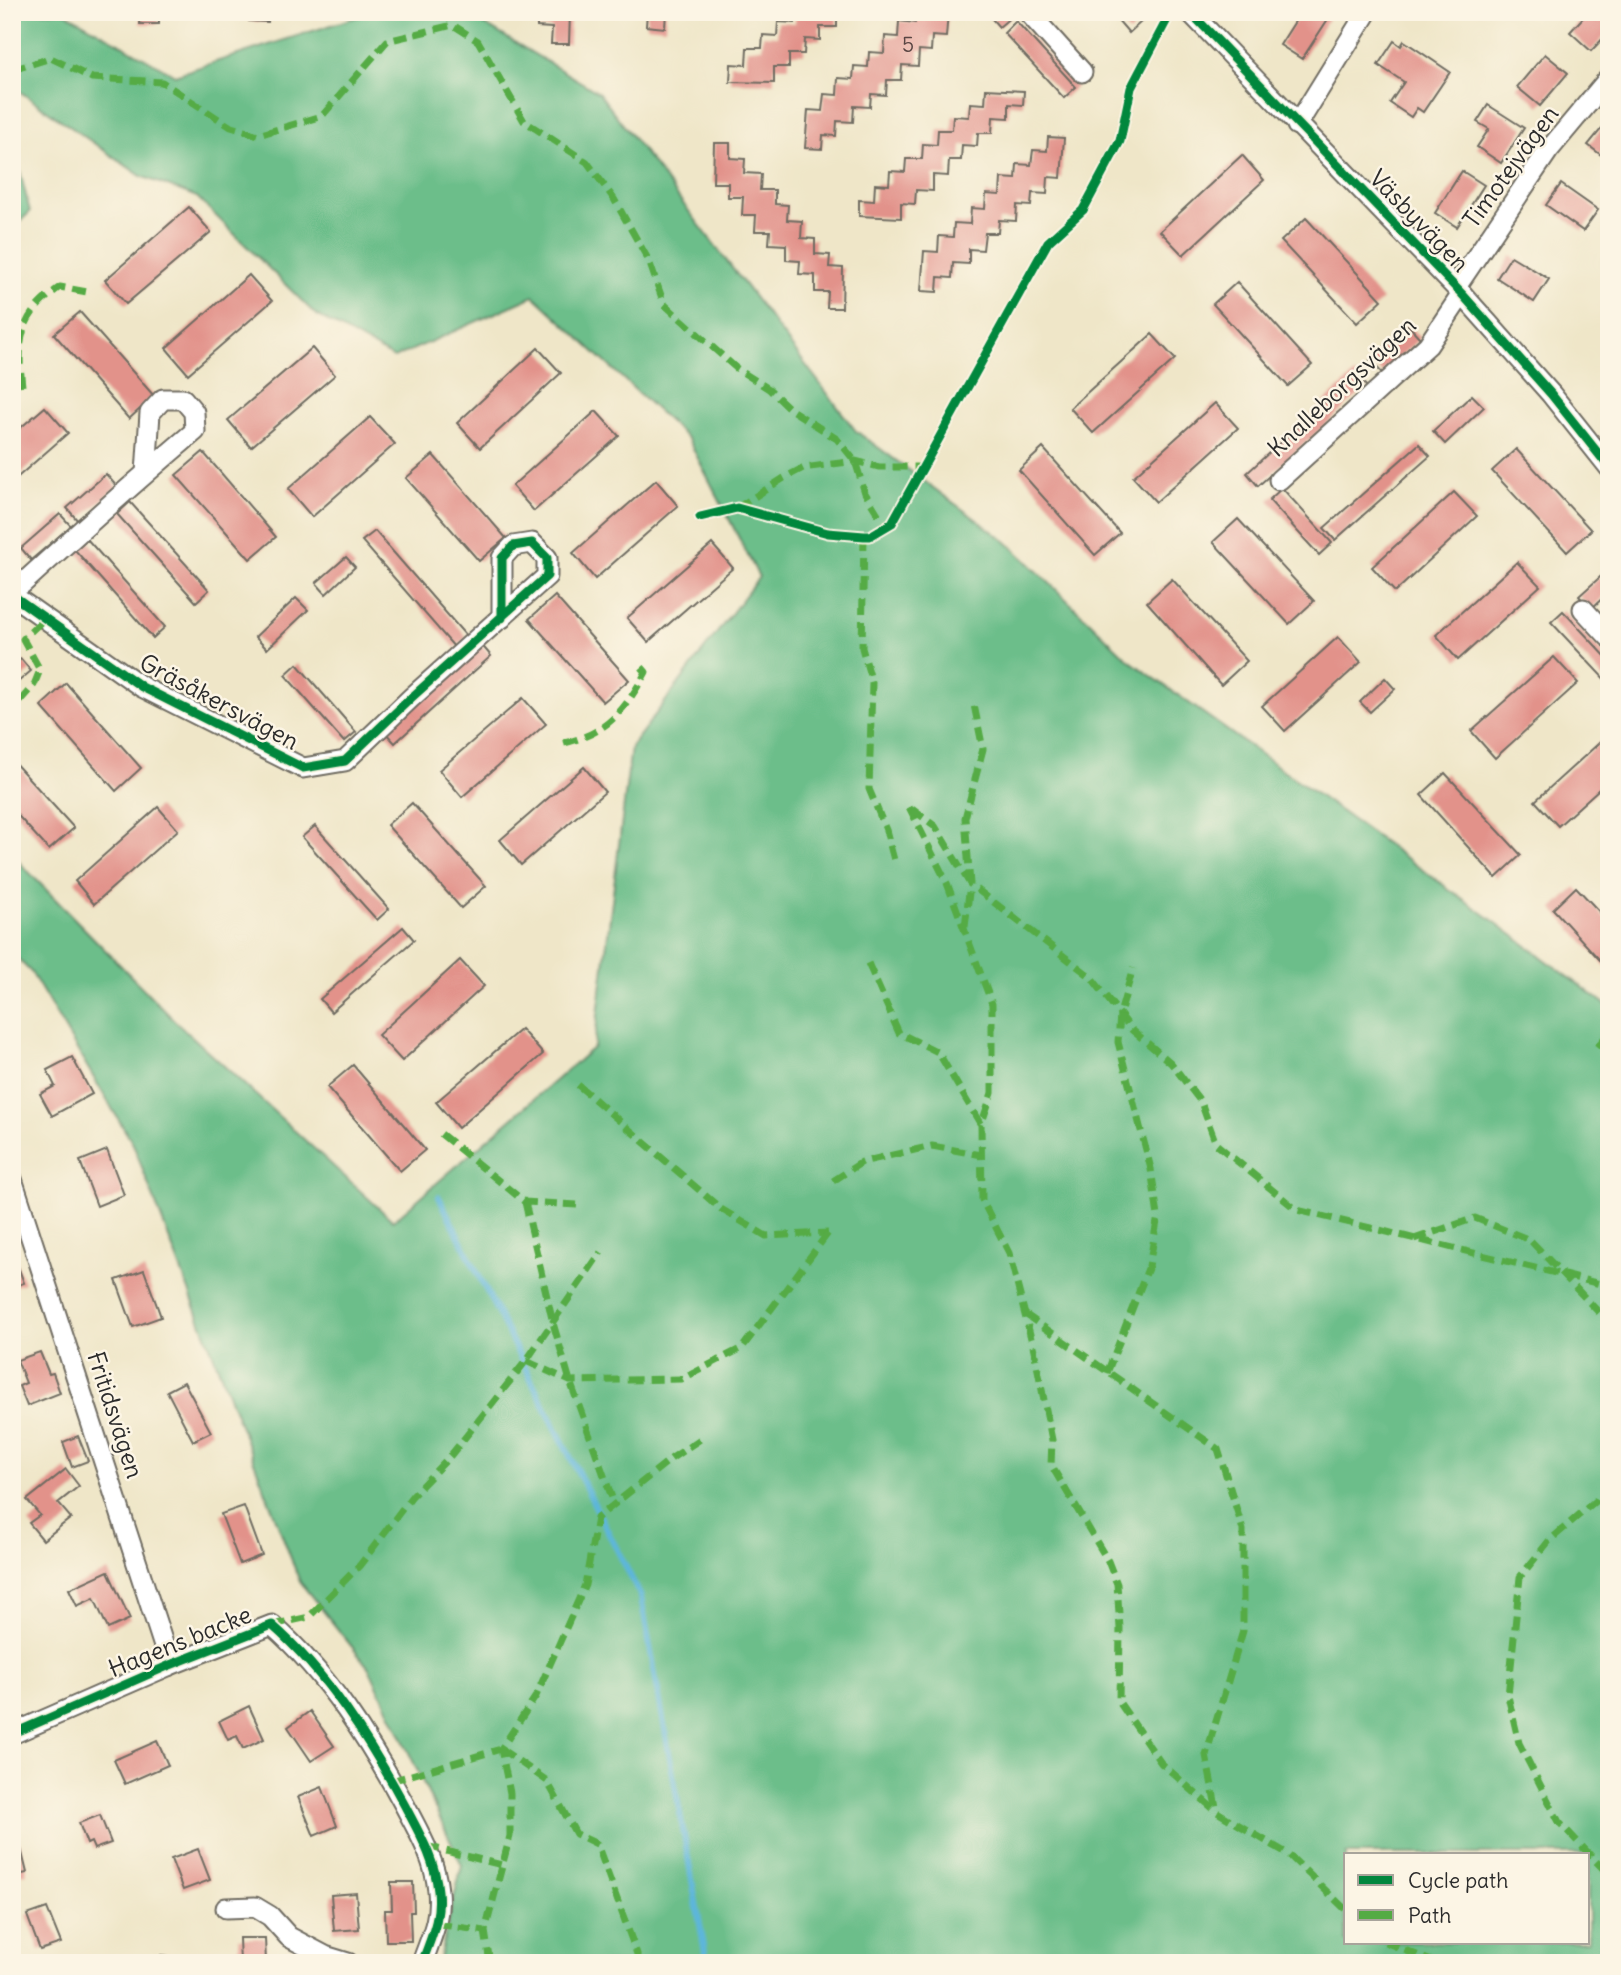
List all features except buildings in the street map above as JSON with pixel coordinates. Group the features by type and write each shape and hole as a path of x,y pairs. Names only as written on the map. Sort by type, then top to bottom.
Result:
{"street":[{"path":"1028,12 1082,72"},
{"name":"Väsbyvägen","path":"1190,12 1459,290 1551,394 1609,467"},
{"path":"1297,125 1367,12"},
{"name":"Timotejvägen","path":"1459,290 1548,151 1609,78"},
{"name":"Knalleborgsvägen","path":"1279,480 1428,345 1459,290"},
{"path":"12,586 22,584 146,473"},
{"name":"Gräsåkersvägen","path":"12,595 142,687 303,768 345,761 411,698 502,618"},
{"path":"1583,608 1609,637"},
{"name":"Fritidsvägen","path":"12,1179 170,1665"},
{"name":"Hagens backe","path":"12,1734 170,1665 272,1625 302,1653 335,1695 391,1780 426,1846 434,1868 439,1906 437,1924 422,1963"},
{"path":"226,1908 255,1906 270,1916 289,1937 325,1956 348,1963"}],"green space":[{"path":"12,12 64,12 175,75 372,12 464,12 599,93 856,431 1007,542 1129,660 1491,919 1609,1007 1609,1963 438,1963 462,1865 369,1668 300,1582 133,1144 31,972 12,953 12,855 174,1020 393,1221 594,1047 631,747 759,577 688,439 534,296 394,358 315,314 197,197 141,176 12,86"},
{"path":"12,139 30,212 12,229"}],"waterway":[{"path":"439,1197 641,1597 707,1963"}],"marked path":[{"path":"12,70 51,58 92,78 162,82 231,127 258,135 322,116 387,41 453,25 478,41 524,121 587,162 614,199 649,261 664,304 736,368 769,389 790,409 837,439 855,461 865,493 886,527"},
{"path":"22,386 21,342 36,308 60,287 87,292"},
{"path":"737,508 803,468 855,461 879,467 923,467"},
{"path":"864,536 862,648 872,683 869,789 886,830 894,860"},
{"path":"18,722 18,703 34,685 40,670 23,639 45,618"},
{"path":"564,743 592,733 614,718 631,698 646,672 639,664"},
{"path":"965,927 970,884 965,818 983,749 973,700"},
{"path":"909,807 947,883 992,1004 992,1093 981,1125 982,1200 1009,1253 1034,1350 1052,1440 1051,1465 1108,1561 1117,1584 1120,1628 1119,1702 1161,1763 1217,1812 1288,1854 1344,1908"},
{"path":"912,809 935,826 970,884 1091,977 1132,1030 1171,1063 1201,1102 1216,1144 1297,1210 1609,1286"},
{"path":"868,963 899,1033 938,1052 981,1125"},
{"path":"1107,1373 1149,1266 1158,1216 1151,1169 1118,1042 1120,1014 1133,968"},
{"path":"1597,1047 1609,1033"},
{"path":"578,1085 721,1209 766,1236 828,1233"},
{"path":"441,1134 525,1202 577,1205"},
{"path":"833,1181 862,1162 932,1146 981,1155"},
{"path":"525,1202 553,1323 570,1381 615,1506"},
{"path":"1414,1239 1475,1218 1530,1240 1609,1323"},
{"path":"526,1361 570,1381 682,1379 742,1348 828,1233"},
{"path":"272,1625 309,1617 360,1565 412,1496 451,1455 526,1361 601,1252"},
{"path":"1025,1314 1218,1449 1243,1530 1243,1631 1206,1755 1217,1812"},
{"path":"391,1781 501,1749 536,1696 585,1585 597,1518 672,1458 705,1436"},
{"path":"1588,1853 1559,1822 1519,1743 1508,1696 1520,1577 1549,1541 1601,1496 1609,1483"},
{"path":"501,1749 547,1781 576,1834 597,1844 638,1963"},
{"path":"490,1963 485,1931 510,1836 510,1793 501,1749"},
{"path":"426,1846 502,1865"},
{"path":"1590,1855 1609,1875"},
{"path":"437,1924 485,1931"},
{"path":"1390,1944 1436,1963"}],"cycle path":[{"path":"700,517 737,508 828,533 864,536 870,536 892,523 1048,242 1083,210 1120,141 1131,88 1171,12"},
{"path":"1190,12 1462,294 1551,394 1609,467"},
{"path":"12,595 142,687 303,768 345,761 411,698 547,576 547,558 532,543 513,546 502,558 502,618"},
{"path":"12,1734 170,1665 272,1625 311,1665 362,1733 392,1782 426,1847 434,1868 439,1901 434,1928 422,1963"}]}
